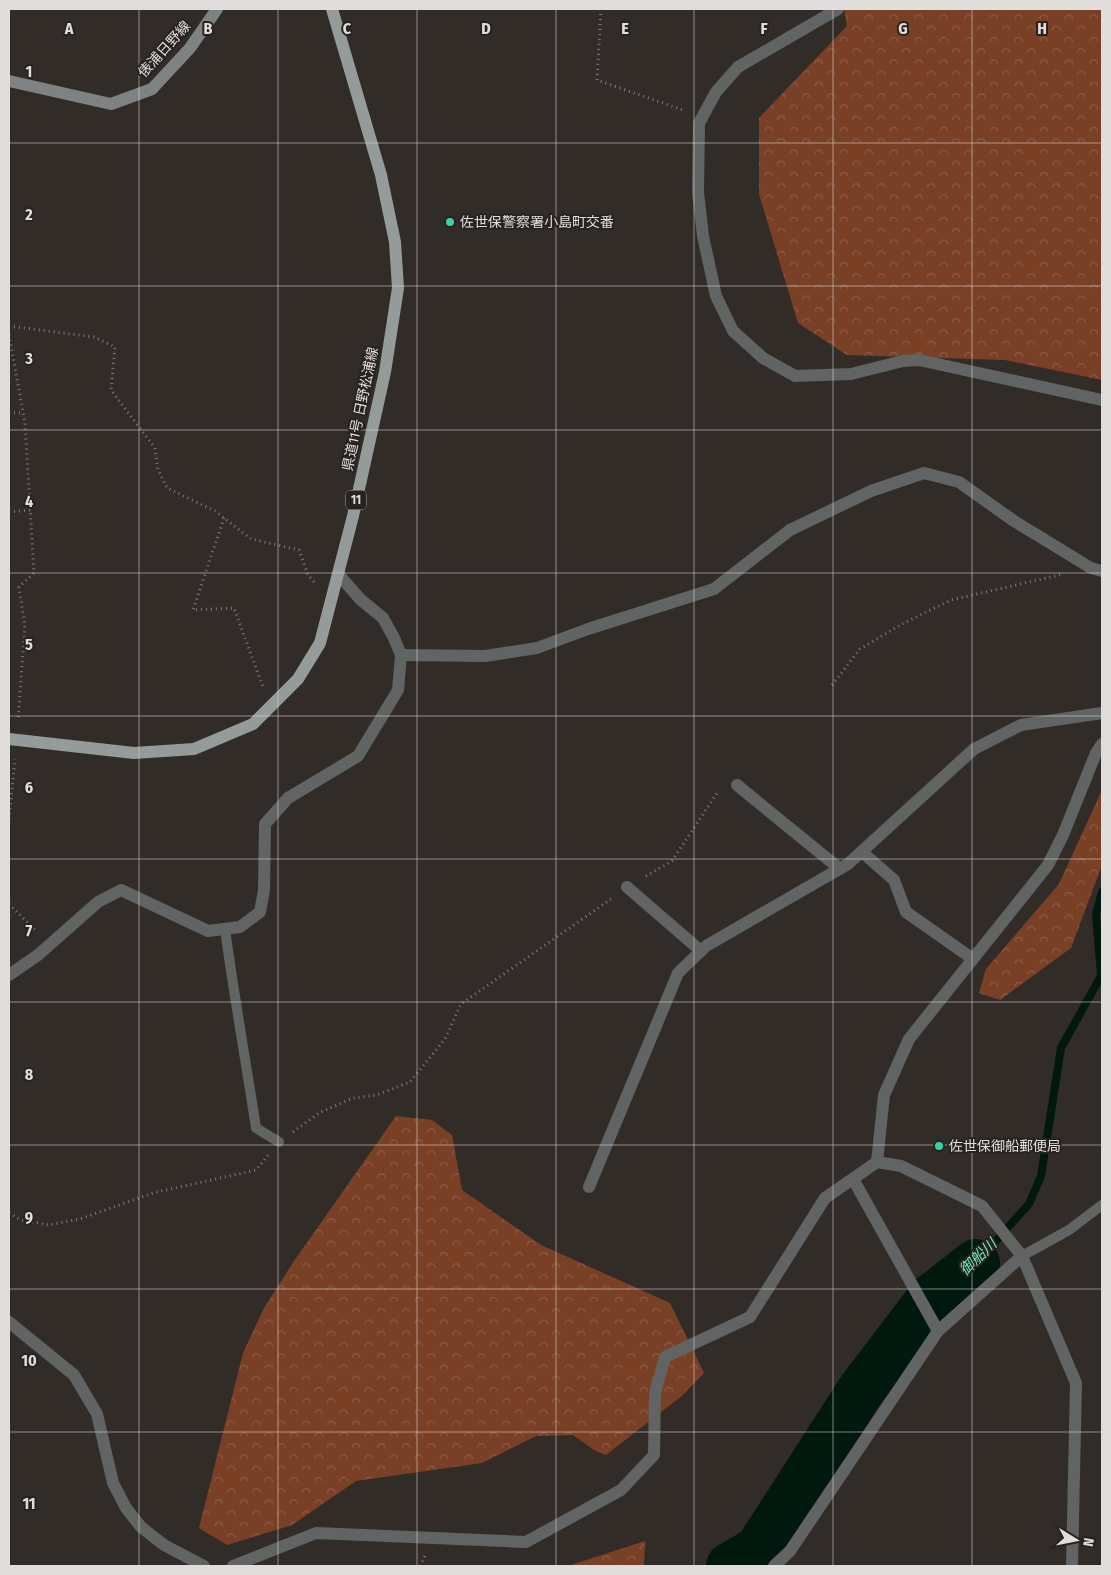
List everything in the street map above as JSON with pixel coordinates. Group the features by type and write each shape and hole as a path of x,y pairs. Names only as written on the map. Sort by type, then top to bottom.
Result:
{"main road":[{"name":"俵浦日野線","path":"9,81 111,104 152,89 190,48 217,9"},
{"name":"県道11号 日野松浦線","path":"13,740 134,753 194,749 253,724 298,679 320,643 339,575 385,372 398,288 395,242 381,175 332,9"}],"street":[{"path":"838,9 738,67 716,92 699,124 698,192 703,236 716,296 733,331 763,358 795,376 850,374 903,361 919,360 1102,400"},
{"path":"400,655 485,656 537,648 588,629 714,589 790,530 871,491 924,473 959,482 1014,520 1097,570"},
{"path":"9,975 38,955 98,902 121,890 208,931 240,927 260,912 264,890 265,824 288,798 358,756 398,690 400,655 394,638 383,618 360,599 339,575"},
{"path":"589,1187 678,973 706,946 848,864 974,750 1021,725 1102,713"},
{"path":"877,1162 884,1095 909,1039 1048,865 1063,835 1096,753 1102,744"},
{"path":"737,785 840,869"},
{"path":"862,852 894,880 906,912 973,959"},
{"path":"627,888 701,951"},
{"path":"234,1566 316,1533 526,1542 621,1490 654,1455 656,1393 665,1357 750,1317 825,1198 877,1162 901,1166 982,1206 1022,1256 1076,1383 1072,1566"},
{"path":"853,1179 938,1331"},
{"path":"774,1566 790,1551 938,1331 1022,1256"},
{"path":"9,1322 74,1375 97,1414 113,1484 126,1508 141,1527 164,1545 204,1566"}],"lane":[{"path":"225,929 256,1128 279,1142"},
{"path":"1022,1256 1069,1230 1102,1205"}],"path":[{"path":"600,9 597,80 703,117"},
{"path":"9,326 94,337 115,346 111,390 154,448 158,470 167,488 215,511 250,539 299,550 308,574 331,601"},
{"path":"9,336 23,413 34,572 19,587 25,626 13,740 9,819"},
{"path":"9,413 23,413"},
{"path":"9,512 30,510"},
{"path":"224,518 193,610 234,608 271,706"},
{"path":"832,685 860,649 902,624 951,600 1097,570"},
{"path":"9,1213 21,1220 50,1225 80,1219 153,1192 256,1170 279,1142 319,1113 354,1098 377,1095 410,1082 445,1039 461,1004 627,888 672,861 719,790 737,785"},
{"path":"9,904 50,944"}],"green space":[{"path":"844,9 1102,9 1102,380 1005,360 847,355 798,323 759,194 759,118 847,26"},
{"path":"1102,790 1102,865 1071,948 1000,1000 979,993 986,969 1059,884"},
{"path":"396,1116 432,1120 452,1135 462,1190 541,1245 670,1303 704,1373 683,1395 606,1455 594,1450 573,1435 536,1436 482,1463 356,1481 292,1525 227,1545 199,1528 243,1353 264,1308 294,1261"},
{"path":"645,1541 644,1566 568,1566"}],"waterway":[{"name":"御船川","path":"976,1263 1029,1204 1041,1176 1061,1048 1101,976 1096,914 1102,892"},
{"name":"御船川","path":"730,1566 758,1550 861,1390 931,1298 976,1263"}],"place":[{"name":"佐世保警察署小島町交番","path":"450,222"},
{"name":"佐世保御船郵便局","path":"939,1146"}]}
